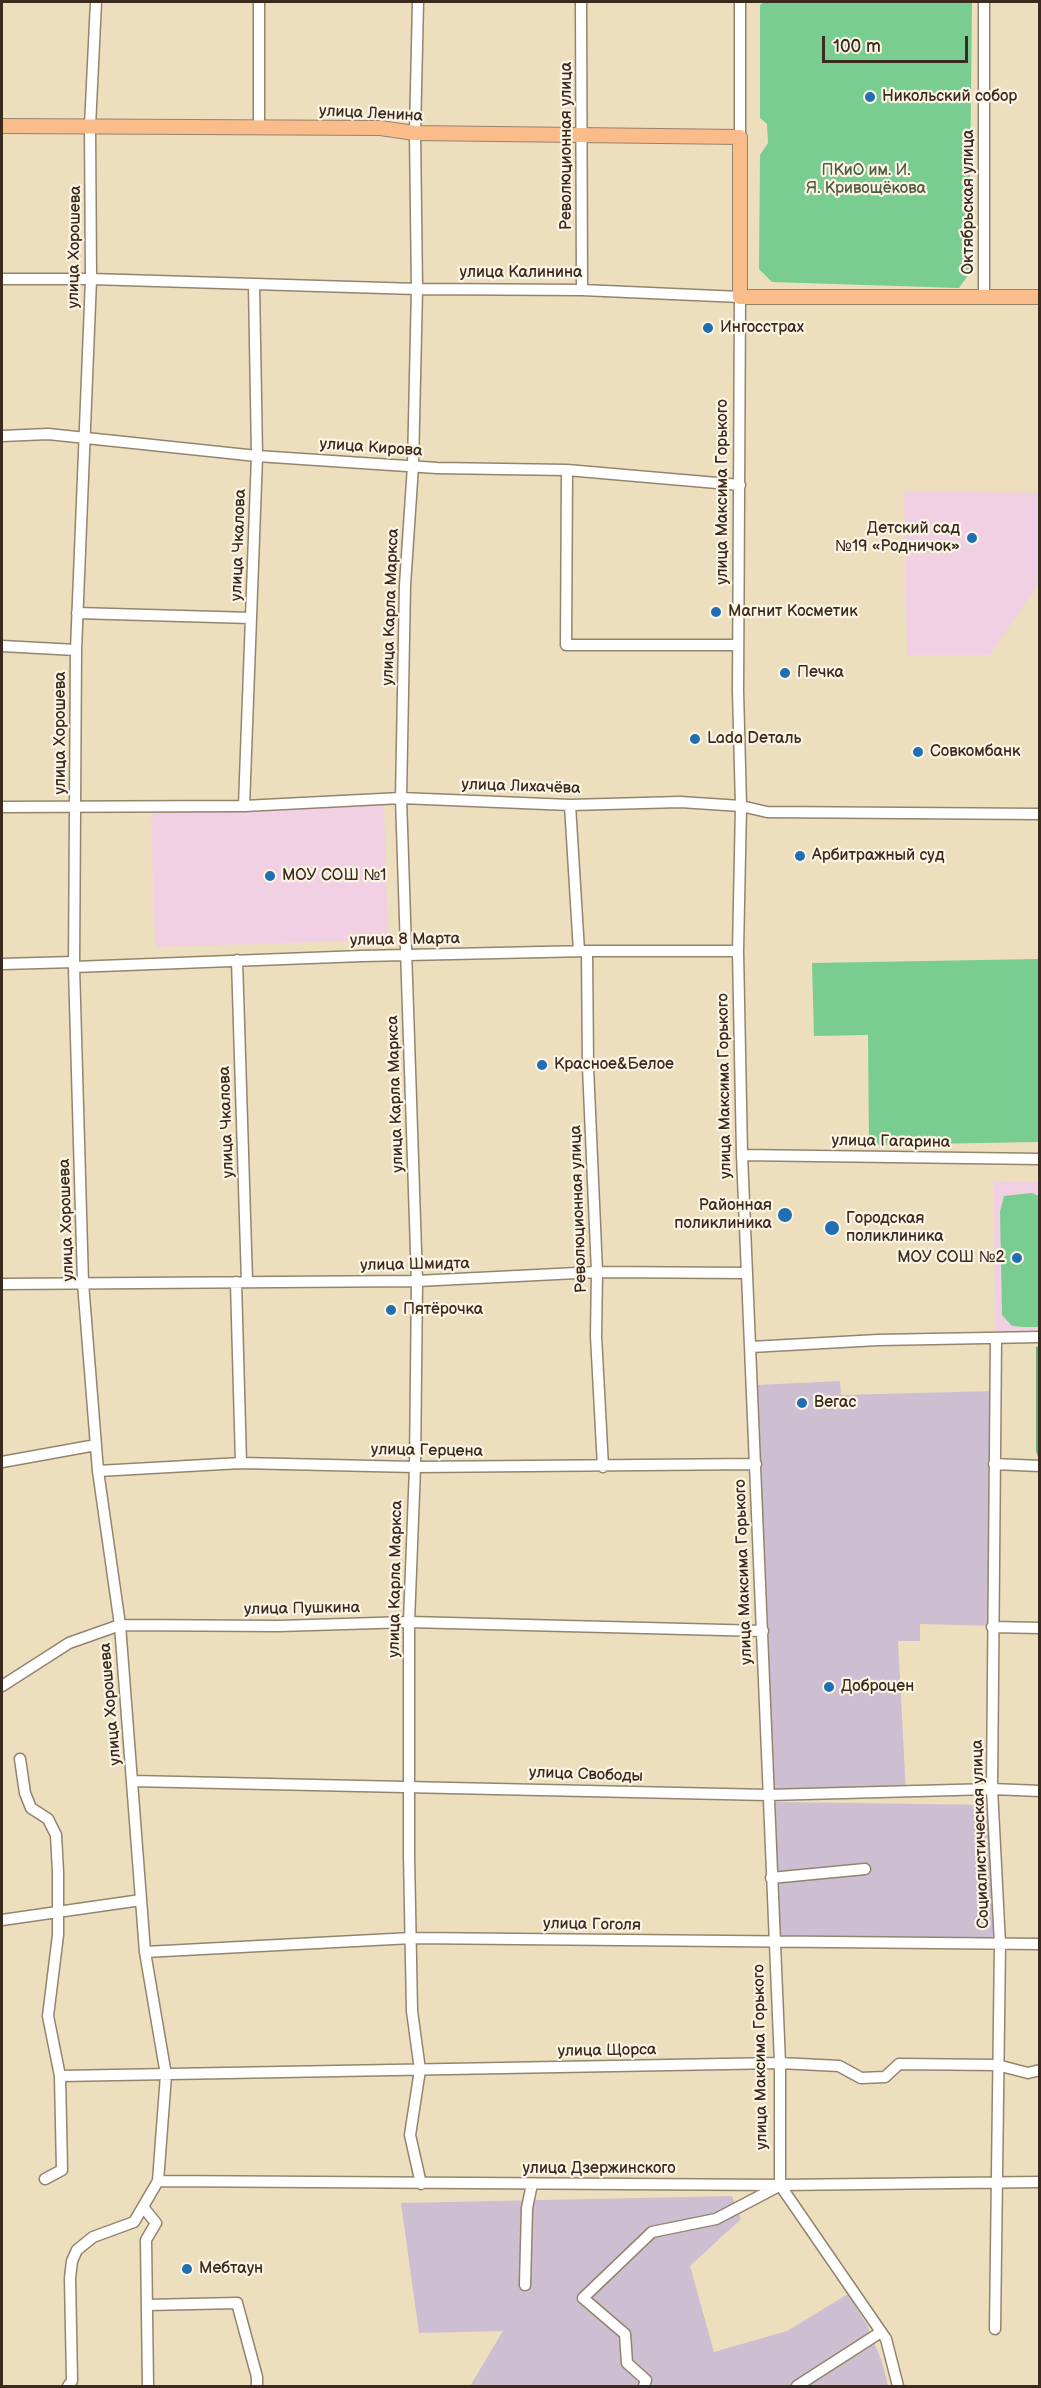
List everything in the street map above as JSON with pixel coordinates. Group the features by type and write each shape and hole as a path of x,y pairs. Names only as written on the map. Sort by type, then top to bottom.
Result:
{"main road":[{"name":"улица Ленина","path":"2,126 380,128 415,133 740,137"},
{"name":"улица Максима Горького","path":"740,137 740,297"},
{"name":"улица Калинина","path":"740,297 984,295 1040,297"}],"street":[{"name":"улица Хорошева","path":"68,2386 72,2381 70,2278 72,2261 84,2242 134,2222 158,2181 166,2075 145,1952 120,1625 98,1471 83,1283 74,965 76,650 91,279 90,126 96,2"},
{"path":"259,2 259,127"},
{"name":"улица Карла Маркса","path":"418,2 415,133 417,290 413,466 405,585 401,798 417,1281 415,1467 409,1622 409,1856 412,2011 420,2070 410,2135 421,2184"},
{"name":"Революционная улица","path":"581,2 582,290"},
{"name":"улица Максима Горького","path":"740,2 740,137"},
{"name":"Октябрьская улица","path":"984,2 984,295"},
{"name":"улица Калинина","path":"2,279 91,279 417,290 582,290 740,297"},
{"name":"улица Чкалова","path":"244,806 257,456 254,285"},
{"name":"улица Максима Горького","path":"740,297 738,645 741,806 738,951 742,1155 780,2063 780,2185"},
{"name":"улица Кирова","path":"2,436 48,434 257,456 413,466 567,470 740,485"},
{"path":"567,470 566,645 738,645"},
{"path":"77,613 251,618"},
{"path":"2,646 76,650"},
{"name":"улица Лихачёва","path":"2,807 244,806 401,798 570,805 680,802 741,806 767,812 1040,814"},
{"name":"Революционная улица","path":"570,805 583,951 597,1272 596,1336 603,1467"},
{"name":"улица 8 Марта","path":"2,964 74,965 583,951 738,951"},
{"name":"улица Чкалова","path":"237,960 241,1463"},
{"name":"улица Гагарина","path":"742,1155 1040,1159"},
{"name":"улица Шмидта","path":"2,1284 417,1281 597,1272 747,1273"},
{"path":"751,1347 878,1340 1040,1337"},
{"name":"Социалистическая улица","path":"995,2329 1000,1944 992,1790 996,1338"},
{"path":"2,1462 96,1444"},
{"name":"улица Герцена","path":"98,1471 241,1463 415,1467 756,1464"},
{"path":"994,1464 1040,1466"},
{"name":"улица Пушкина","path":"2,1686 69,1643 120,1625 279,1626 409,1622 763,1631"},
{"path":"992,1627 1040,1628"},
{"path":"20,1759 25,1793 31,1808 48,1819 56,1835 58,1935 48,2016 60,2076 62,2170 45,2179"},
{"name":"улица Свободы","path":"132,1781 768,1795 1040,1791"},
{"path":"771,1878 865,1869"},
{"path":"2,1920 141,1900"},
{"name":"улица Гоголя","path":"145,1952 412,1938 1040,1944"},
{"name":"улица Щорса","path":"60,2076 780,2063 839,2066 861,2078 885,2077 899,2064 997,2065 1028,2073 1040,2070"},
{"name":"улица Дзержинского","path":"158,2181 780,2185 1040,2182"},
{"path":"525,2285 527,2208 532,2184"},
{"path":"644,2386 646,2380 627,2363 625,2334 583,2298 652,2232 716,2219 780,2185 886,2339 898,2386"},
{"path":"143,2207 156,2223 146,2240 148,2386"},
{"path":"148,2305 237,2303 257,2377 257,2386"},
{"path":"797,2386 881,2332"}],"shaded area":[{"name":"Детский сад №19 «Родничок»","path":"904,491 1039,493 1039,583 990,655 907,655"},
{"name":"МОУ СОШ №1","path":"384,805 388,940 155,947 151,812"},
{"name":"МОУ СОШ №2","path":"993,1181 1039,1182 1039,1334 996,1335"},
{"path":"840,1381 841,1395 994,1391 993,1626 920,1624 920,1641 898,1641 906,1793 773,1794 757,1385"},
{"path":"774,1802 995,1805 997,1941 777,1948"},
{"path":"732,2196 741,2219 690,2266 714,2352 787,2331 848,2294 867,2325 882,2362 888,2386 470,2386 503,2331 419,2333 401,2203"}],"green space":[{"name":"ПКиО им. И. Я. Кривощёкова","path":"764,2 972,2 969,274 959,288 772,282 759,269 760,155 768,143 767,124 760,118 760,5"},
{"path":"1039,959 1039,1142 869,1145 868,1035 814,1036 812,963"},
{"name":"МОУ СОШ №2","path":"1032,1193 1039,1196 1039,1327 1012,1326 1002,1315 1000,1212 1004,1196"},
{"path":"1040,1346 1039,1460 1036,1451 1036,1347"}],"place":[{"name":"Никольский собор","path":"870,97"},
{"name":"Ингосстрах","path":"708,328"},
{"name":"Детский сад №19 «Родничок»","path":"972,538"},
{"name":"Магнит Косметик","path":"716,612"},
{"name":"Печка","path":"785,673"},
{"name":"Lada Dеталь","path":"695,739"},
{"name":"Совкомбанк","path":"918,752"},
{"name":"Арбитражный суд","path":"800,856"},
{"name":"МОУ СОШ №1","path":"270,876"},
{"name":"Красное&Белое","path":"542,1065"},
{"name":"Районная поликлиника","path":"785,1215"},
{"name":"Городская поликлиника","path":"832,1228"},
{"name":"МОУ СОШ №2","path":"1017,1258"},
{"name":"Пятёрочка","path":"391,1310"},
{"name":"Вегас","path":"802,1403"},
{"name":"Доброцен","path":"829,1687"},
{"name":"Мебтаун","path":"187,2269"}]}
